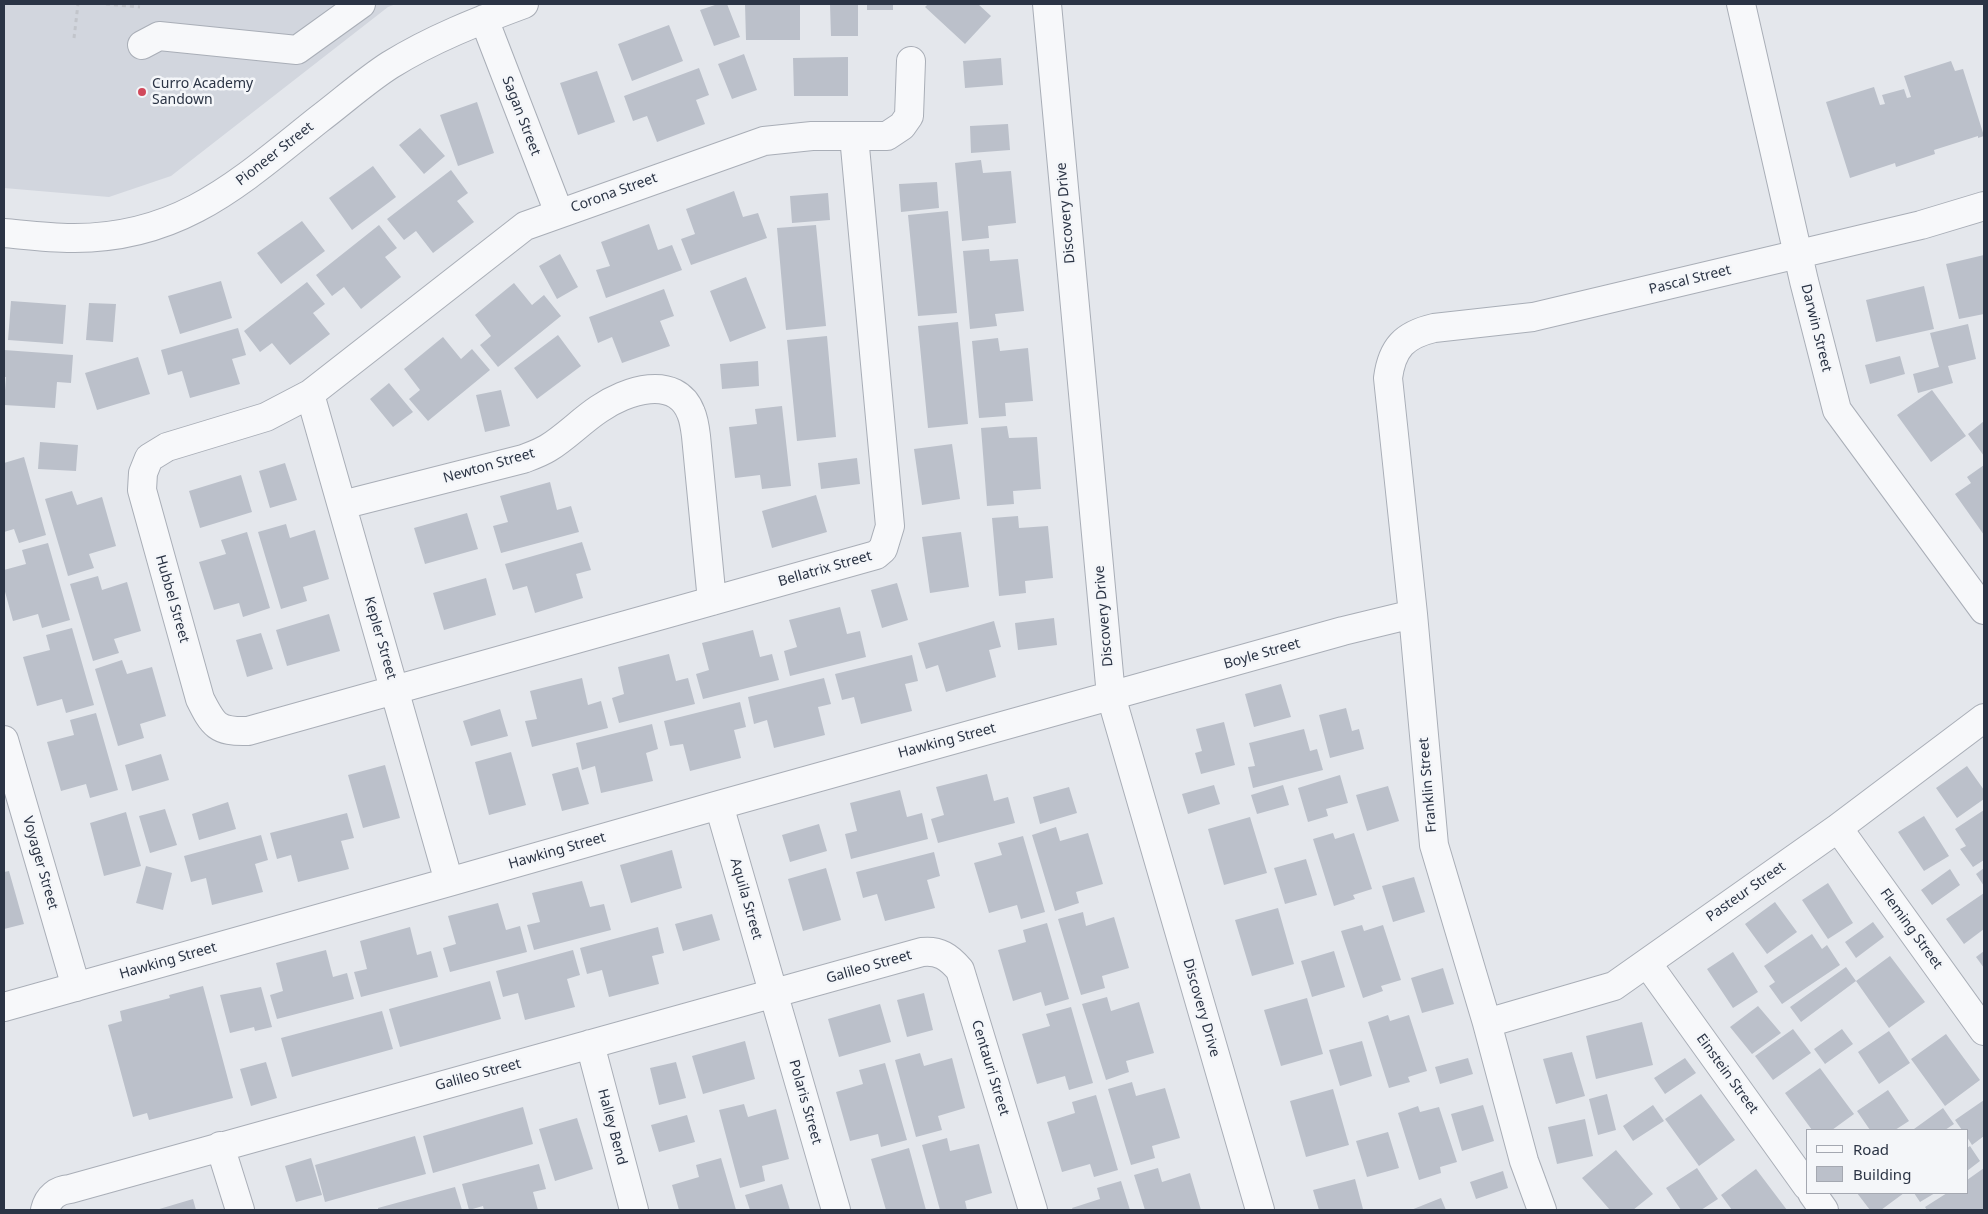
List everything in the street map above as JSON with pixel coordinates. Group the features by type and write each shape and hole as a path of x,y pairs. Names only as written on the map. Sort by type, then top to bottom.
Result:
{"street":[{"path":"142,45 159,36 297,50 362,4"},
{"name":"Pioneer Street","path":"4,233 72,238 101,236 130,232 184,215 232,188 389,66 454,31 524,4"},
{"name":"Discovery Drive","path":"1046,4 1111,696 1260,1210"},
{"name":"Darwin Street","path":"1740,4 1798,254 1837,410 1984,610"},
{"name":"Sagan Street","path":"484,19 559,213"},
{"name":"Corona Street","path":"310,394 524,226 764,141 812,136 887,136 902,126 909,116 911,61"},
{"name":"Bellatrix Street","path":"394,690 876,555 883,549 890,526 854,136"},
{"name":"Pascal Street","path":"1398,348 1407,338 1420,331 1533,317 1921,225 1984,206"},
{"name":"Franklin Street","path":"1398,348 1390,362 1388,378 1413,614 1434,845 1487,1023 1524,1161 1542,1210"},
{"name":"Newton Street","path":"342,505 523,459 546,449 600,408 626,394 661,388 683,399 691,412 696,436 712,601"},
{"name":"Kepler Street","path":"310,394 449,882"},
{"name":"Hubbel Street","path":"310,394 266,417 167,447 149,458 143,473 142,490 200,699 209,718 216,725 234,732 248,731 394,690"},
{"name":"Boyle Street","path":"1111,696 1343,631 1413,614"},
{"name":"Hawking Street","path":"4,1007 719,804 1111,696"},
{"name":"Pasteur Street","path":"1487,1023 1614,986 1838,828 1984,718"},
{"name":"Voyager Street","path":"4,740 12,801 76,987"},
{"name":"Aquila Street","path":"719,804 773,994"},
{"name":"Fleming Street","path":"1838,828 1984,1031"},
{"name":"Centauri Street","path":"922,952 932,951 943,955 953,961 960,970 1033,1210"},
{"name":"Galileo Street","path":"45,1210 49,1199 62,1190 922,952"},
{"name":"Einstein Street","path":"1647,963 1806,1185"},
{"name":"Polaris Street","path":"773,994 836,1210"},
{"name":"Halley Bend","path":"590,1044 634,1210"},
{"path":"220,1146 240,1210"},
{"path":"1813,1194 1824,1210"}],"path":[{"path":"74,38 78,4"}],"shaded area":[{"name":"Curro Academy Sandown","path":"4,4 396,4 388,7 171,176 109,197 4,188"}],"building":[{"path":"718,4 727,4 740,37 714,46 700,10"},
{"path":"745,4 800,4 800,40 746,40"},
{"path":"830,4 858,4 858,36 831,36"},
{"path":"867,4 893,4 893,10 867,10"},
{"path":"928,4 978,4 991,16 965,44 925,7"},
{"path":"669,25 683,61 632,81 618,44"},
{"path":"744,54 757,90 732,99 718,64"},
{"path":"848,57 848,96 794,96 793,58"},
{"path":"1001,58 1003,85 965,88 963,61"},
{"path":"1951,61 1955,71 1963,69 1984,136 1978,138 1978,136 1934,150 1935,154 1896,167 1895,163 1850,178 1826,102 1874,87 1880,105 1885,104 1882,95 1904,89 1907,98 1911,97 1904,76"},
{"path":"699,68 709,95 696,100 705,124 657,142 647,116 633,121 624,96"},
{"path":"597,71 615,122 578,135 560,83"},
{"path":"477,102 494,153 458,166 440,115"},
{"path":"1008,124 1010,150 971,153 970,126"},
{"path":"420,128 445,156 424,174 399,145"},
{"path":"981,160 983,173 1011,171 1016,223 988,226 989,238 962,241 955,163"},
{"path":"373,166 396,197 352,230 329,198"},
{"path":"451,170 468,193 457,201 474,222 433,253 416,231 404,240 387,219"},
{"path":"937,182 939,208 901,212 899,184"},
{"path":"734,191 743,217 758,213 767,238 691,265 681,239 695,234 686,209"},
{"path":"828,193 830,220 792,223 790,196"},
{"path":"948,211 957,313 918,316 908,215"},
{"path":"302,221 325,251 281,284 257,253"},
{"path":"649,224 658,250 672,245 682,270 606,298 596,270 610,266 601,242"},
{"path":"379,225 397,248 385,257 401,277 361,309 344,287 332,296 316,275"},
{"path":"816,225 826,326 786,330 777,228"},
{"path":"989,249 990,261 1018,259 1024,311 995,314 997,326 970,329 963,251"},
{"path":"560,254 578,287 557,299 539,266"},
{"path":"1984,255 1984,314 1959,319 1946,264"},
{"path":"746,277 766,328 730,342 710,291"},
{"path":"221,281 232,318 180,334 168,296"},
{"path":"307,282 325,304 313,313 330,334 290,365 272,343 260,352 244,331"},
{"path":"514,283 532,305 544,295 561,316 498,367 480,345 491,336 475,315"},
{"path":"1924,286 1934,329 1876,342 1866,300"},
{"path":"664,289 674,316 660,321 670,346 622,363 612,337 598,343 589,317"},
{"path":"11,301 66,305 63,344 8,340"},
{"path":"89,303 116,304 113,342 86,340"},
{"path":"958,322 968,424 928,428 918,326"},
{"path":"1968,324 1976,359 1948,366 1953,383 1918,393 1913,374 1939,367 1930,333"},
{"path":"238,328 246,355 232,359 240,384 190,398 182,371 168,375 161,350"},
{"path":"558,335 581,366 537,399 514,368"},
{"path":"827,336 836,437 797,441 787,340"},
{"path":"443,337 461,359 472,349 490,370 428,421 409,399 420,390 404,369"},
{"path":"998,338 1000,351 1028,348 1033,401 1005,403 1006,416 979,418 972,341"},
{"path":"4,350 73,355 71,383 57,382 55,408 4,405 6,377 4,377"},
{"path":"1900,356 1905,374 1870,384 1865,365"},
{"path":"138,357 150,394 97,410 85,373"},
{"path":"758,361 759,386 722,389 720,364"},
{"path":"389,383 413,412 393,427 370,399"},
{"path":"501,390 510,426 485,432 476,395"},
{"path":"1932,390 1966,436 1931,462 1897,415"},
{"path":"782,406 791,486 762,489 760,475 735,478 729,427 757,424 755,409"},
{"path":"1984,421 1984,456 1968,434"},
{"path":"1007,426 1009,438 1037,437 1041,489 1013,491 1014,504 987,506 981,428"},
{"path":"40,442 78,445 76,471 38,469"},
{"path":"952,444 960,499 922,505 914,449"},
{"path":"24,457 46,535 19,543 14,529 4,532 4,463"},
{"path":"857,458 860,484 821,489 818,463"},
{"path":"285,463 297,500 270,508 259,471"},
{"path":"1984,465 1984,535 1955,494 1971,483 1967,477"},
{"path":"241,475 252,512 200,528 189,491"},
{"path":"550,482 557,510 571,506 579,532 501,553 493,526 508,522 500,496"},
{"path":"72,491 77,505 102,497 116,546 89,554 94,568 68,576 45,499"},
{"path":"816,495 827,532 772,548 762,511"},
{"path":"467,513 478,549 425,564 414,528"},
{"path":"1018,516 1019,528 1048,526 1053,578 1025,581 1026,593 999,596 992,518"},
{"path":"286,524 290,538 315,530 329,579 303,587 307,601 281,609 258,532"},
{"path":"247,532 270,608 243,617 239,603 214,610 199,562 226,554 221,540"},
{"path":"961,532 969,587 930,593 922,537"},
{"path":"582,542 591,570 576,574 583,598 535,613 527,586 513,590 505,564"},
{"path":"48,543 70,620 42,628 38,614 13,621 4,588 4,570 26,564 22,550"},
{"path":"98,576 102,590 127,582 141,631 114,639 119,653 93,661 70,584"},
{"path":"486,578 496,615 444,630 433,593"},
{"path":"897,583 908,620 882,628 871,590"},
{"path":"840,607 847,634 860,631 866,657 790,676 784,651 797,647 789,620"},
{"path":"329,614 340,651 287,666 276,630"},
{"path":"1054,618 1057,645 1018,650 1015,623"},
{"path":"994,621 1001,647 989,650 996,677 946,692 938,665 926,669 918,643"},
{"path":"72,628 94,705 66,713 62,699 37,706 23,657 50,650 46,635"},
{"path":"753,630 760,657 772,654 779,680 703,699 696,674 709,670 702,643"},
{"path":"261,633 273,669 247,677 236,640"},
{"path":"669,654 676,681 688,678 695,704 619,723 612,698 624,694 618,667"},
{"path":"912,655 918,681 905,684 912,711 861,724 854,697 842,700 835,674"},
{"path":"122,660 127,674 152,667 166,716 140,724 144,738 118,746 95,669"},
{"path":"582,678 588,705 601,701 608,728 532,747 525,721 537,719 530,691"},
{"path":"824,678 831,704 818,707 825,735 774,748 767,720 754,724 748,697"},
{"path":"1281,684 1291,717 1254,727 1245,694"},
{"path":"740,702 746,727 734,730 741,758 690,771 683,744 670,746 664,721"},
{"path":"1346,708 1352,731 1359,729 1364,749 1330,758 1319,715"},
{"path":"500,709 508,736 471,746 463,721"},
{"path":"96,713 118,790 90,798 86,784 61,791 47,742 74,735 70,720"},
{"path":"1224,722 1235,765 1201,774 1195,753 1202,751 1196,729"},
{"path":"652,724 658,749 646,753 653,781 601,793 595,766 582,770 576,743"},
{"path":"1304,729 1310,751 1317,749 1323,770 1253,788 1248,767 1255,766 1249,743"},
{"path":"511,752 526,805 489,815 475,762"},
{"path":"161,754 169,780 132,791 125,765"},
{"path":"385,765 400,818 363,828 348,775"},
{"path":"1967,766 1984,790 1984,799 1957,818 1936,788"},
{"path":"578,767 589,804 562,811 552,774"},
{"path":"987,774 994,801 1008,797 1015,823 938,843 931,819 944,815 936,787"},
{"path":"1340,775 1348,803 1326,809 1328,816 1308,822 1298,788"},
{"path":"1214,785 1220,804 1188,814 1182,794"},
{"path":"1283,785 1289,805 1257,814 1251,795"},
{"path":"1388,786 1399,821 1367,831 1356,795"},
{"path":"1069,787 1077,813 1040,824 1033,797"},
{"path":"900,790 907,817 922,813 928,839 851,859 845,834 857,831 850,803"},
{"path":"228,802 236,829 199,840 192,814"},
{"path":"165,809 177,845 150,853 139,816"},
{"path":"1984,810 1984,860 1973,867 1960,849 1966,846 1955,829"},
{"path":"126,812 141,866 104,876 90,823"},
{"path":"347,813 354,838 341,841 349,869 298,882 291,855 277,859 270,833"},
{"path":"1924,816 1949,856 1924,871 1898,832"},
{"path":"1250,817 1267,873 1224,885 1208,829"},
{"path":"819,824 827,851 790,862 782,835"},
{"path":"1056,827 1060,841 1088,833 1103,884 1076,892 1079,903 1055,911 1032,835"},
{"path":"1333,833 1335,839 1354,833 1372,889 1353,895 1355,899 1334,906 1313,839"},
{"path":"261,835 268,860 255,864 263,892 212,905 206,878 191,882 184,856"},
{"path":"1023,836 1045,912 1021,919 1017,905 989,913 974,863 1002,855 998,843"},
{"path":"672,850 682,888 631,903 620,865"},
{"path":"934,852 940,876 927,880 935,908 885,921 877,894 863,898 856,872"},
{"path":"1306,859 1317,895 1285,904 1274,868"},
{"path":"146,866 172,873 163,910 136,903"},
{"path":"826,868 841,920 803,931 788,879"},
{"path":"1984,868 1984,886 1976,874"},
{"path":"1950,869 1960,885 1932,905 1921,890"},
{"path":"9,871 24,924 4,929 4,872"},
{"path":"1414,877 1425,912 1393,922 1382,886"},
{"path":"582,881 590,907 604,904 611,930 534,950 527,925 540,922 532,893"},
{"path":"1828,883 1853,923 1828,939 1802,900"},
{"path":"1984,893 1984,929 1964,944 1946,919"},
{"path":"1775,902 1797,932 1767,954 1745,924"},
{"path":"498,903 506,930 520,926 527,952 450,972 443,948 456,944 448,916"},
{"path":"1278,908 1294,964 1252,976 1235,920"},
{"path":"1083,912 1086,926 1114,917 1129,968 1102,976 1105,988 1081,995 1058,919"},
{"path":"712,914 720,940 683,951 675,924"},
{"path":"1873,922 1884,937 1856,958 1845,942"},
{"path":"1047,923 1069,999 1045,1006 1041,992 1013,1001 998,950 1026,942 1023,930"},
{"path":"1362,925 1364,931 1383,925 1401,980 1381,986 1383,991 1363,998 1341,931"},
{"path":"410,927 417,955 431,951 438,977 361,997 354,972 367,969 360,941"},
{"path":"658,927 664,953 652,956 659,984 609,997 602,970 587,974 580,948"},
{"path":"1812,934 1822,949 1827,945 1840,965 1782,1004 1769,986 1775,982 1764,966"},
{"path":"326,950 333,977 347,973 354,999 277,1019 270,995 283,991 276,963"},
{"path":"573,950 580,975 567,979 575,1007 525,1020 518,993 503,997 496,971"},
{"path":"1334,951 1345,987 1312,997 1301,961"},
{"path":"1984,951 1984,968 1976,957"},
{"path":"1733,952 1758,992 1733,1008 1707,969"},
{"path":"1890,956 1925,1002 1889,1028 1856,981"},
{"path":"1846,967 1856,981 1801,1022 1790,1007"},
{"path":"1443,968 1454,1004 1422,1013 1411,978"},
{"path":"490,981 501,1019 400,1047 389,1009"},
{"path":"203,986 233,1098 149,1120 147,1113 133,1117 108,1025 122,1021 120,1011 170,998 169,995"},
{"path":"261,987 272,1027 255,1031 254,1027 230,1033 220,995"},
{"path":"924,993 933,1030 907,1037 897,1000"},
{"path":"1107,997 1111,1011 1139,1002 1154,1053 1126,1061 1129,1072 1106,1080 1082,1004"},
{"path":"1307,998 1323,1054 1281,1066 1264,1010"},
{"path":"880,1004 891,1042 839,1057 828,1019"},
{"path":"1758,1006 1781,1033 1752,1054 1730,1027"},
{"path":"1071,1007 1093,1083 1069,1090 1065,1076 1037,1084 1022,1034 1050,1026 1046,1014"},
{"path":"382,1011 393,1049 292,1077 281,1038"},
{"path":"1388,1015 1390,1021 1409,1015 1427,1071 1408,1077 1410,1082 1389,1088 1368,1022"},
{"path":"1642,1022 1653,1065 1596,1079 1586,1036"},
{"path":"1793,1029 1811,1053 1773,1080 1755,1056"},
{"path":"1842,1029 1853,1044 1825,1064 1814,1049"},
{"path":"1889,1031 1910,1063 1879,1084 1858,1052"},
{"path":"1946,1034 1980,1080 1945,1106 1911,1059"},
{"path":"745,1041 755,1079 703,1094 692,1056"},
{"path":"1362,1041 1372,1076 1340,1086 1329,1050"},
{"path":"1572,1052 1585,1096 1556,1104 1543,1059"},
{"path":"920,1053 924,1066 952,1058 965,1108 938,1116 942,1130 916,1137 895,1060"},
{"path":"1468,1058 1473,1074 1440,1084 1435,1067"},
{"path":"1685,1058 1696,1073 1665,1094 1654,1078"},
{"path":"266,1062 277,1098 251,1106 240,1069"},
{"path":"676,1062 686,1098 659,1105 650,1068"},
{"path":"885,1063 907,1140 881,1147 878,1134 850,1141 836,1092 863,1084 859,1070"},
{"path":"1820,1068 1854,1114 1833,1129 1811,1129 1785,1093"},
{"path":"1132,1082 1136,1096 1165,1088 1180,1138 1152,1146 1155,1158 1131,1165 1108,1089"},
{"path":"1333,1089 1349,1145 1306,1157 1290,1101"},
{"path":"1888,1090 1909,1121 1897,1129 1869,1129 1857,1111"},
{"path":"1607,1094 1616,1130 1598,1135 1589,1099"},
{"path":"1701,1094 1735,1140 1699,1166 1665,1119"},
{"path":"1096,1095 1118,1170 1094,1177 1090,1164 1062,1172 1047,1122 1075,1113 1072,1102"},
{"path":"1984,1100 1984,1136 1972,1145 1968,1139 1968,1129 1961,1129 1955,1120"},
{"path":"744,1104 748,1117 776,1109 789,1159 762,1166 765,1181 740,1188 719,1110"},
{"path":"1483,1105 1494,1141 1462,1151 1451,1114"},
{"path":"1653,1105 1664,1121 1633,1141 1623,1126"},
{"path":"1418,1106 1420,1112 1439,1107 1457,1162 1440,1167 1441,1173 1419,1180 1398,1113"},
{"path":"523,1107 533,1144 433,1173 423,1136"},
{"path":"1943,1108 1954,1124 1946,1129 1914,1129"},
{"path":"687,1115 695,1142 659,1152 651,1125"},
{"path":"577,1118 593,1169 555,1181 539,1129"},
{"path":"1585,1119 1593,1156 1557,1164 1548,1127"},
{"path":"1388,1132 1399,1168 1367,1177 1356,1141"},
{"path":"415,1136 426,1174 325,1202 315,1165"},
{"path":"947,1138 950,1151 979,1144 992,1193 965,1201 967,1210 940,1210 922,1145"},
{"path":"1970,1146 1980,1161 1968,1170 1968,1147"},
{"path":"909,1148 926,1210 886,1210 871,1159"},
{"path":"1616,1150 1653,1194 1633,1210 1610,1210 1582,1178"},
{"path":"311,1158 322,1195 296,1202 285,1166"},
{"path":"721,1158 736,1210 679,1210 672,1185 699,1177 696,1165"},
{"path":"539,1164 546,1189 533,1192 538,1210 484,1210 483,1206 469,1210 462,1184"},
{"path":"1158,1168 1162,1182 1190,1173 1201,1210 1145,1210 1134,1175"},
{"path":"1697,1168 1718,1199 1701,1210 1681,1210 1666,1188"},
{"path":"1984,1168 1984,1210 1927,1210 1925,1207 1945,1194 1968,1194 1968,1179"},
{"path":"1756,1169 1787,1210 1732,1210 1721,1195"},
{"path":"1503,1171 1508,1188 1476,1199 1470,1182"},
{"path":"1355,1179 1363,1209 1319,1210 1313,1190"},
{"path":"1121,1181 1130,1210 1073,1210 1072,1208 1100,1199 1097,1188"},
{"path":"782,1184 790,1210 750,1210 745,1195"},
{"path":"455,1187 462,1210 378,1210 378,1208"},
{"path":"1858,1194 1903,1194 1881,1210 1870,1210"},
{"path":"1915,1194 1933,1194 1920,1202"},
{"path":"1441,1198 1446,1210 1411,1210"},
{"path":"193,1199 196,1210 156,1210"}],"place":[{"name":"Curro Academy Sandown","path":"142,92"}]}
